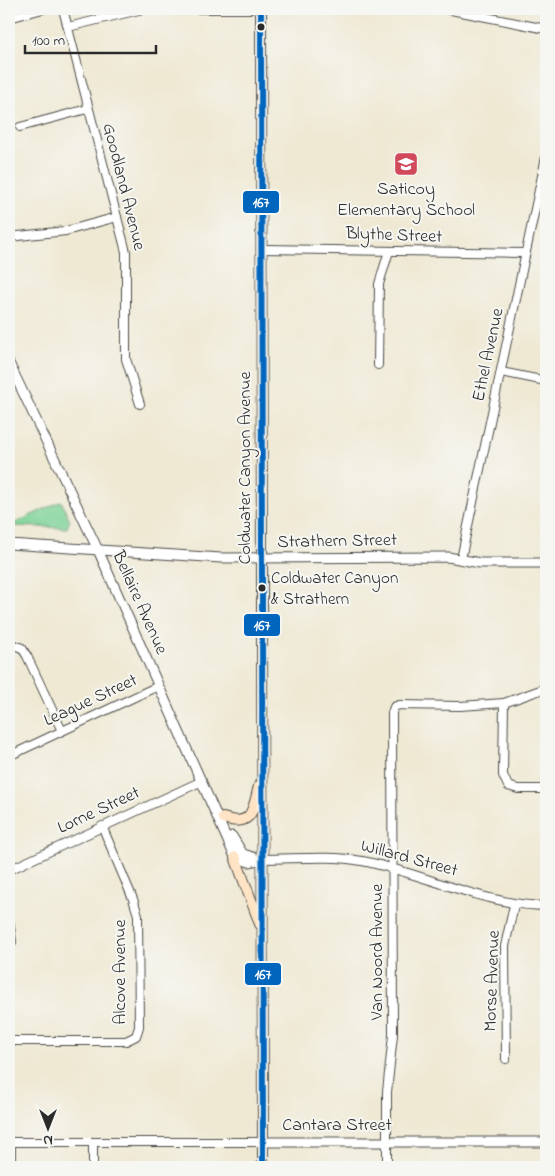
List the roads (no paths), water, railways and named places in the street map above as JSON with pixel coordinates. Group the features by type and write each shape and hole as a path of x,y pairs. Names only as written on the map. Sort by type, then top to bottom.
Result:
{"main road":[{"name":"Coldwater Canyon Avenue","path":"262,9 263,1167"},
{"path":"223,818 241,822 252,812 263,772"},
{"path":"235,857 263,933"}],"street":[{"path":"9,18 43,9"},
{"name":"Goodland Avenue","path":"63,9 87,109 126,252 126,358 140,404"},
{"path":"68,28 124,12 143,9 251,9"},
{"path":"446,9 546,29"},
{"path":"20,127 87,109"},
{"name":"Ethel Avenue","path":"461,560 546,158"},
{"path":"9,237 66,231 118,217"},
{"name":"Blythe Street","path":"262,249 526,253"},
{"path":"378,365 379,284 389,251"},
{"name":"Bellaire Avenue","path":"9,363 98,550 235,857"},
{"path":"501,372 546,381"},
{"name":"Strathern Street","path":"9,544 262,559 448,557 480,563 546,563"},
{"path":"9,643 22,648 27,656 62,731"},
{"name":"League Street","path":"9,756 158,686"},
{"path":"546,688 504,703 503,775 508,786 518,789 546,789"},
{"name":"Van Noord Avenue","path":"388,1167 387,1092 393,1035 392,713 394,707 399,705 460,706 504,703"},
{"name":"Willard Street","path":"202,780 210,788 223,818 243,854 263,859 346,859 393,870 514,905 546,906"},
{"name":"Lorne Street","path":"9,870 202,780"},
{"name":"Alcove Avenue","path":"9,1041 126,1041 136,1036 139,1026 138,915 134,898 102,826"},
{"path":"235,857 249,862 263,859"},
{"name":"Morse Avenue","path":"506,1059 505,946 514,905"},
{"path":"9,920 12,942"},
{"path":"10,1142 11,1167"},
{"name":"Cantara Street","path":"10,1142 546,1142"},
{"path":"93,1142 93,1167"}],"place":[{"name":"Saticoy Elementary School","path":"406,164"},
{"name":"Coldwater Canyon & Strathern","path":"262,588"}]}
